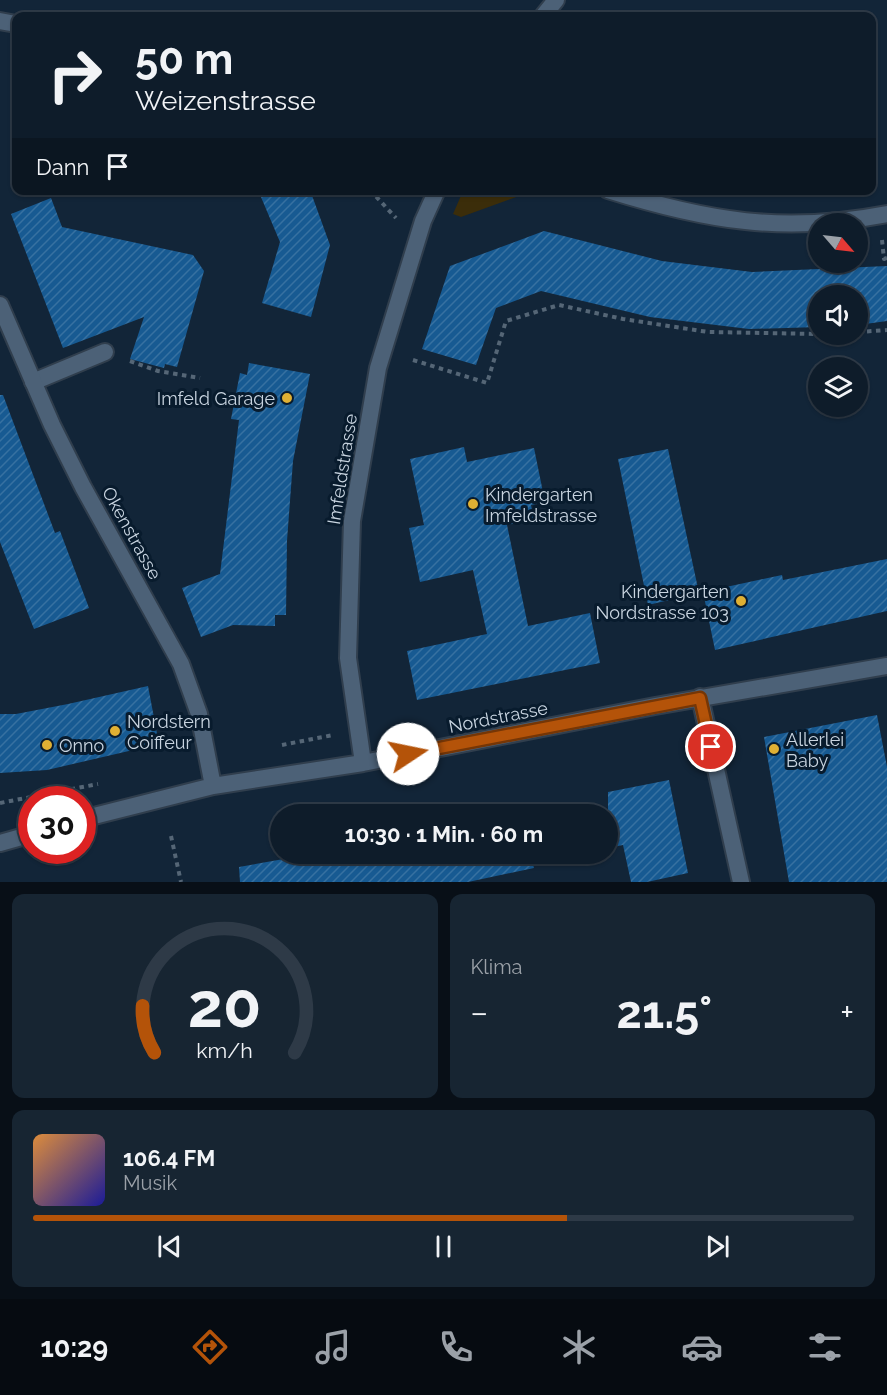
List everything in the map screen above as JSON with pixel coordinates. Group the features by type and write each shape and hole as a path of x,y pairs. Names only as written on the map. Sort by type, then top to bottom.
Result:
{"street":[{"path":"546,12 556,0"},
{"name":"Imfeldstrasse","path":"363,763 348,658 352,521 378,368 423,221 435,195"},
{"path":"624,195 668,209 724,221 780,225 887,214"},
{"name":"Okenstrasse","path":"0,305 33,382 83,487 181,664 199,714 213,786"},
{"path":"33,382 105,352"},
{"name":"Nordstrasse","path":"96,815 213,786 363,763 700,698 887,666"},
{"path":"700,698 741,882"},
{"path":"0,843 18,838"}],"path":[{"path":"375,195 391,211"},
{"path":"413,360 487,383 506,321 559,304 622,319 708,332 808,334"},
{"path":"868,332 887,330"},
{"path":"158,371 200,378"},
{"path":"171,836 180,882"}],"shaded area":[{"path":"461,195 522,195 461,217 453,214"}],"building":[{"path":"260,195 312,195 330,245 311,317 262,303 280,242"},
{"path":"51,198 62,227 193,255 204,271 177,367 165,364 164,368 130,359 144,317 63,348 11,214"},
{"path":"544,231 662,261 752,272 808,270 808,273 868,273 868,267 887,266 887,321 868,324 868,285 808,285 808,327 749,329 650,317 541,291 496,308 476,365 422,349 450,266"},
{"path":"249,363 310,374 293,461 287,541 286,615 275,615 275,626 233,625 201,637 182,588 220,574 239,420 231,419 240,373 247,375"},
{"path":"0,395 3,395 55,533 60,531 89,608 34,629 0,542"},
{"path":"464,447 467,462 534,448 545,502 531,505 534,520 507,525 528,626 590,613 600,663 417,700 407,651 487,634 473,570 420,582 409,528 424,525 410,459"},
{"path":"668,449 699,593 648,605 618,459"},
{"path":"887,559 887,611 715,650 703,592 782,575 783,580"},
{"path":"148,686 159,744 47,770 0,773 0,714 16,714"},
{"path":"877,715 887,767 887,882 789,882 764,737"},
{"path":"669,780 688,873 647,882 631,882 623,845 618,846 618,804 608,804 608,792"},
{"path":"270,861 270,864 533,864 534,868 468,882 240,882 239,867"}],"place":[{"name":"Imfeld Garage","path":"287,398"},
{"name":"Kindergarten Imfeldstrasse","path":"473,504"},
{"name":"Kindergarten Nordstrasse 103","path":"741,601"},
{"name":"Nordstern Coiffeur","path":"115,731"},
{"name":"Onno","path":"47,745"},
{"name":"Allerlei Baby","path":"774,749"}],"route":[{"path":"408,754 700,698 711,747"}]}
